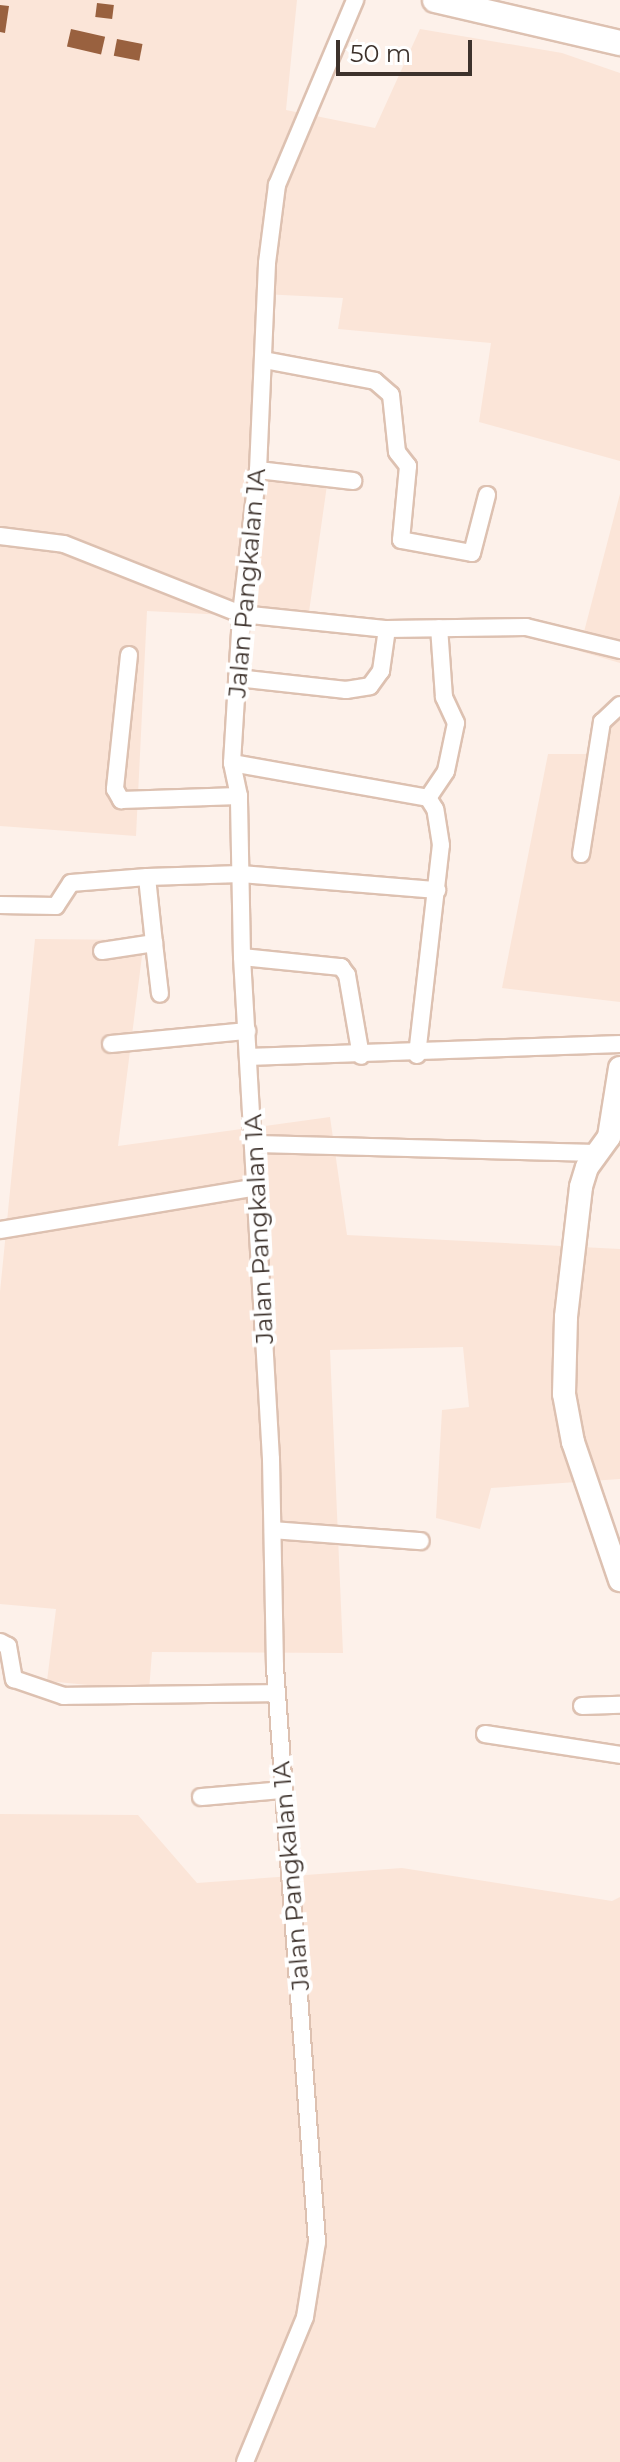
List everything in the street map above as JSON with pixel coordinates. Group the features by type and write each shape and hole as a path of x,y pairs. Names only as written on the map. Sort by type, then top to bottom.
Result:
{"main road":[{"path":"435,0 620,43"},
{"path":"620,1068 609,1143 581,1187 566,1317 564,1394 573,1442 620,1580"}],"street":[{"name":"Jalan Pangkalan 1A","path":"245,2462 305,2317 317,2242 282,1790 256,1144 242,957 239,796 232,763 241,614 258,470 267,263 281,166 355,0"},
{"path":"264,360 375,381 391,395 397,452 408,466 401,540 472,553 487,495"},
{"path":"258,470 353,481"},
{"path":"0,536 64,544 241,614 387,629 526,627 620,650"},
{"path":"428,798 446,771 456,723 444,697 439,628"},
{"path":"237,678 346,690 370,686 381,671 387,629"},
{"path":"129,655 115,789 121,800 239,796"},
{"path":"581,854 602,722 620,705"},
{"path":"232,763 428,798"},
{"path":"417,1055 437,890 439,824 428,798"},
{"path":"0,905 56,906 71,883 147,877 241,874 437,890"},
{"path":"147,877 160,994"},
{"path":"102,951 154,943"},
{"path":"242,957 341,967 347,975 361,1056"},
{"path":"111,1044 247,1031"},
{"path":"248,1057 417,1055 620,1044"},
{"path":"256,1144 609,1143"},
{"path":"0,1230 256,1187"},
{"path":"273,1530 421,1541"},
{"path":"0,1642 8,1646 14,1679 64,1696 277,1693"},
{"path":"582,1706 620,1705"},
{"path":"485,1734 620,1755"},
{"path":"201,1797 282,1790"}],"shaded area":[{"path":"0,0 297,0 286,110 375,128 420,29 562,53 620,73 620,461 479,422 491,343 338,329 343,298 262,294 250,480 327,485 308,619 147,611 136,836 0,826"},
{"path":"620,494 620,663 579,651"},
{"path":"620,701 620,1002 502,988 548,754 604,754"},
{"path":"35,939 144,940 118,1146 330,1117 347,1235 620,1249 620,1479 491,1488 480,1529 436,1518 442,1410 469,1407 463,1347 330,1350 343,1653 152,1652 149,1691 47,1681 56,1609 0,1604 0,1292"},
{"path":"0,1814 138,1815 197,1883 402,1868 612,1901 620,1897 620,2462 0,2462"}],"building":[{"path":"97,3 114,5 112,19 95,17"},
{"path":"0,5 9,6 5,33 0,32"},
{"path":"71,29 105,37 101,54 67,47"},
{"path":"117,39 143,44 139,61 114,56"}]}
